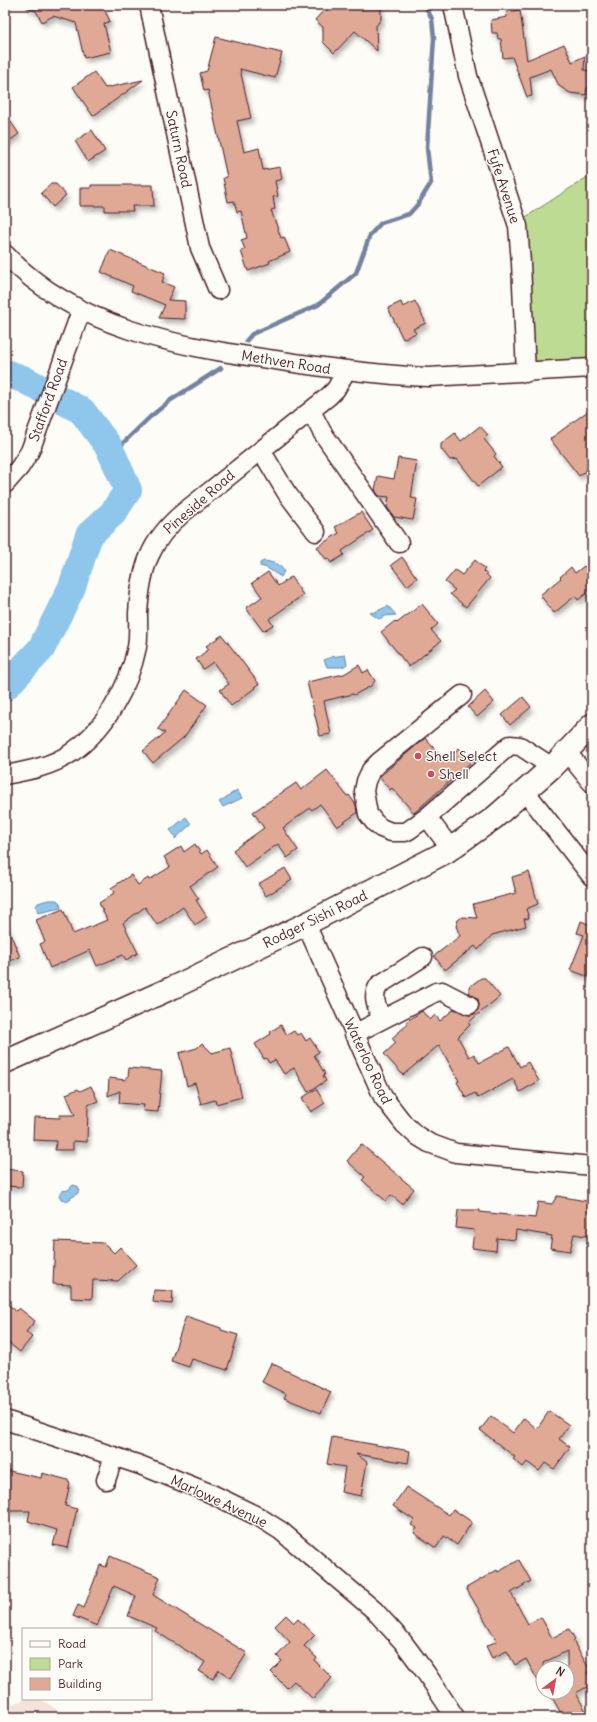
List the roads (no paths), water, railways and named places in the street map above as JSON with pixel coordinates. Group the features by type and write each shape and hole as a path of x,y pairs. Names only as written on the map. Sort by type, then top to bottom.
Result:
{"main road":[{"name":"Rodger Sishi Road","path":"5,1062 174,986 306,924 451,849 494,818 525,791 552,767 592,725"}],"street":[{"name":"Saturn Road","path":"149,5 200,248 218,290"},
{"name":"Fyfe Avenue","path":"453,5 468,76 518,226 526,373"},
{"name":"Methven Road","path":"5,254 48,292 82,311 128,329 182,344 346,371 428,377 526,373 592,368"},
{"name":"Stafford Road","path":"5,484 20,467 30,452 82,311"},
{"name":"Pineside Road","path":"5,775 40,767 57,761 70,754 86,742 118,699 132,664 137,645 142,575 150,551 170,523 336,389 346,371"},
{"path":"310,411 322,432 399,543"},
{"path":"261,450 286,492 316,532"},
{"path":"462,695 371,770 366,781 364,792 368,814 381,828 391,832 405,832 428,817 510,745 520,746 552,767"},
{"path":"566,751 592,783"},
{"path":"525,791 592,877"},
{"path":"428,817 451,849"},
{"name":"Waterloo Road","path":"306,924 377,1086 390,1109 408,1128 429,1143 456,1153 592,1166"},
{"path":"382,1019 374,1001 375,991 379,985 423,957"},
{"path":"354,1034 436,992 442,991 469,1005"},
{"name":"Marlowe Avenue","path":"5,1420 114,1456 212,1494 260,1517 281,1530 374,1610 403,1642 426,1673 455,1717"},
{"path":"106,1480 114,1456"}],"water":[{"path":"264,561 278,565 284,571 281,577 267,568 260,566 260,563"},
{"path":"388,606 396,615 385,616 379,619 370,613 375,612"},
{"path":"345,655 347,664 343,667 327,667 324,660 331,657"},
{"path":"237,790 242,798 223,807 219,802"},
{"path":"186,817 191,824 175,839 175,836 170,830"},
{"path":"48,900 57,900 60,903 61,908 38,913 36,906 38,903"},
{"path":"73,1185 77,1186 79,1189 78,1193 67,1201 61,1199 59,1195 62,1191 68,1190"}],"waterway":[{"path":"246,341 252,334 318,305 356,273 370,235 381,223 409,214 418,204 431,183 427,148 434,38 432,19 425,5"},
{"path":"114,460 123,443 150,417 171,400 221,368"},
{"path":"5,373 23,379 82,411 109,447 128,490 113,513 89,535 72,587 41,649 5,687"}],"place":[{"name":"Shell Select","path":"418,756"},
{"name":"Shell","path":"431,774"}]}
